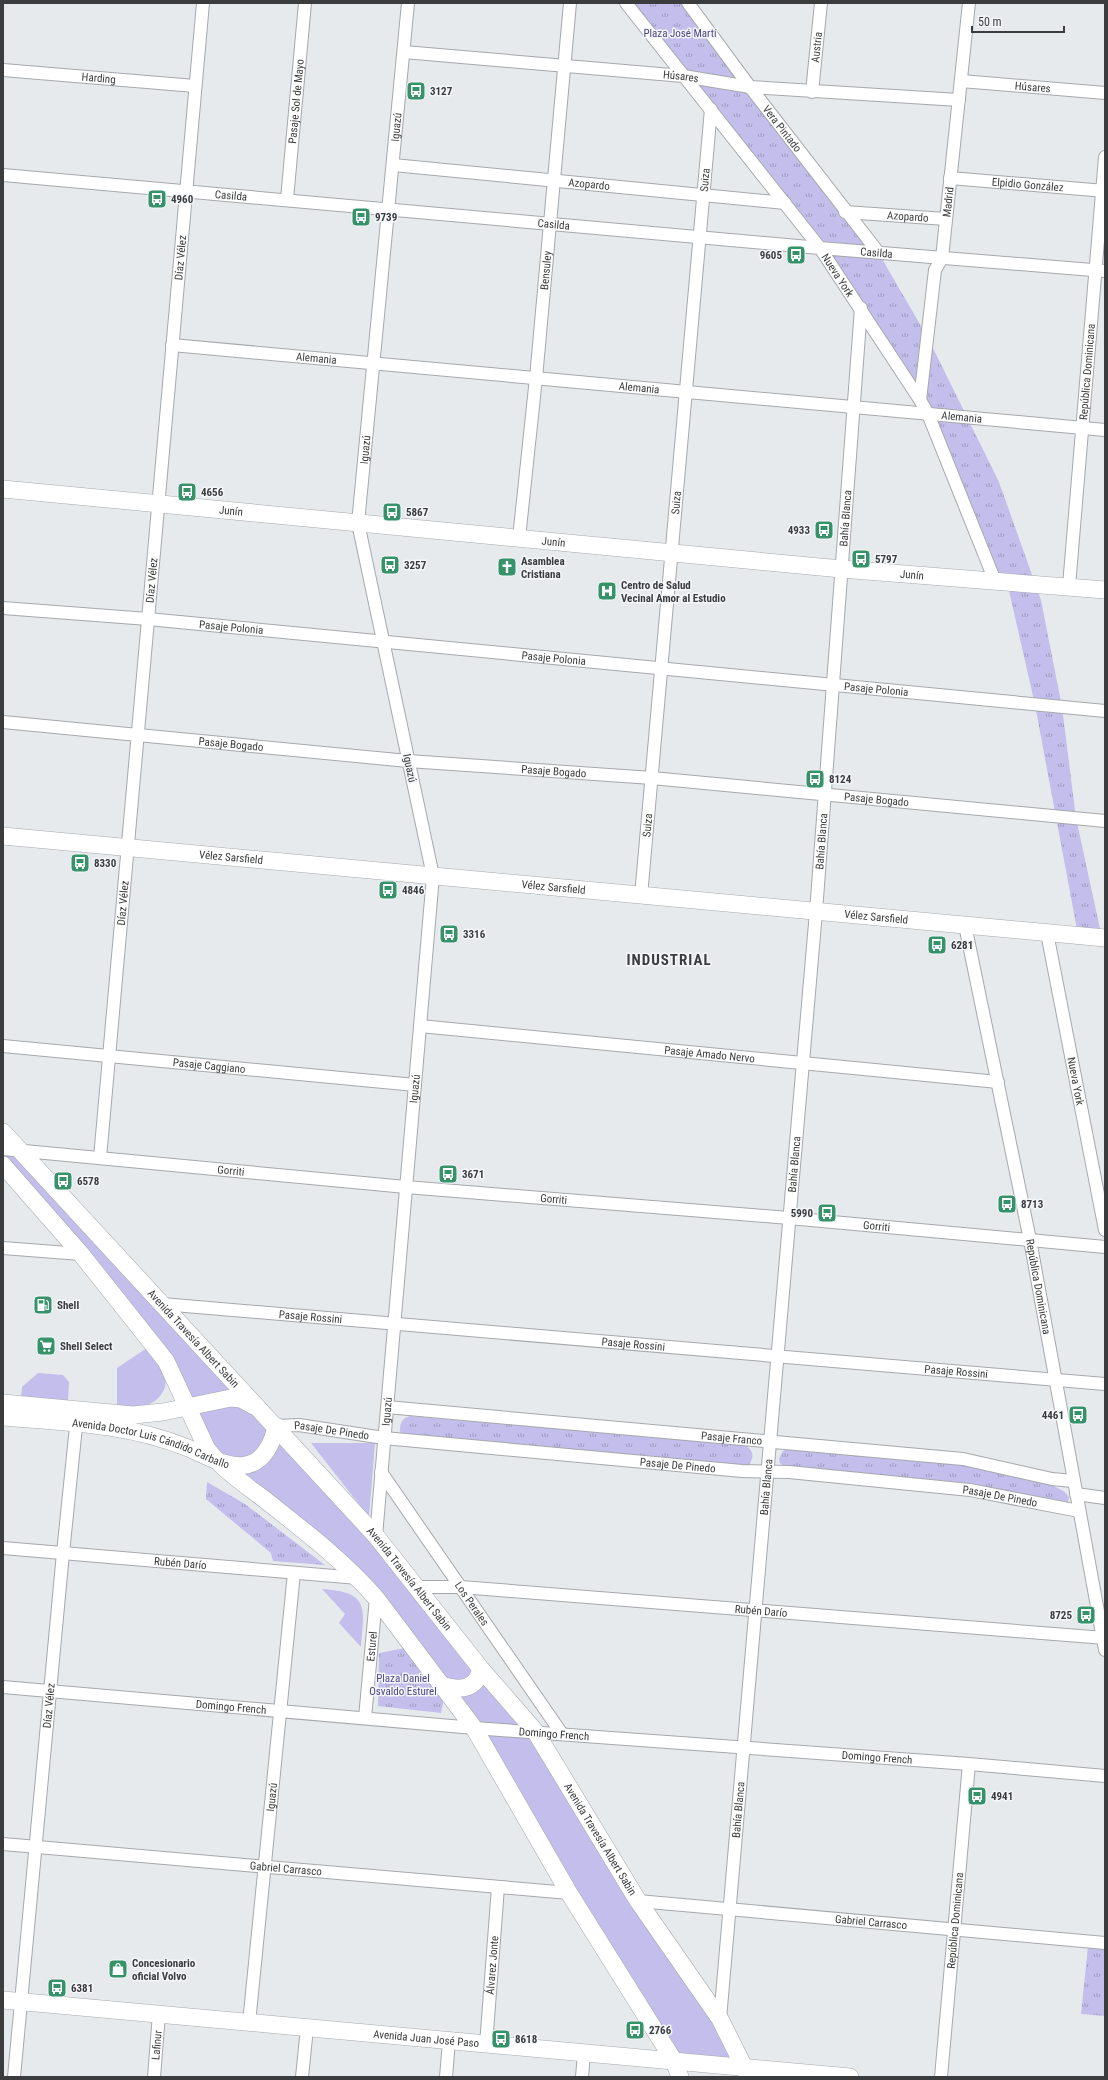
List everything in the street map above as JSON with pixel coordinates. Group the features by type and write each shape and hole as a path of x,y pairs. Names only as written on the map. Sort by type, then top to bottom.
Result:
{"main road":[{"name":"Junín","path":"3,489 841,569 1105,590"},
{"name":"Vélez Sarsfield","path":"3,836 1105,938"},
{"name":"Avenida Travesía Albert Sabin","path":"3,1132 11,1150 162,1304 376,1536 482,1669 535,1731 638,1901 720,2019 747,2072"},
{"path":"3,1165 82,1254 166,1361 201,1437 207,1449 215,1459 232,1476 335,1556 358,1578 376,1598 442,1685 474,1728 569,1892 677,2069"},
{"name":"Avenida Doctor Luis Cándido Carballo","path":"3,1417 133,1415 163,1412 231,1398 241,1399 259,1410"},
{"name":"Avenida Doctor Luis Cándido Carballo","path":"201,1437 205,1416 211,1407 220,1401"},
{"name":"Avenida Doctor Luis Cándido Carballo","path":"3,1403 77,1416 119,1428 150,1434 215,1459 240,1466 247,1465 255,1461 266,1451 272,1442 276,1426"},
{"path":"442,1685 459,1689 468,1688 479,1677 482,1669"},
{"name":"Avenida Juan José Paso","path":"3,2000 584,2053 677,2069 850,2077"}],"street":[{"name":"Díaz Vélez","path":"100,1158 203,3"},
{"name":"Pasaje Sol de Mayo","path":"287,199 305,3"},
{"name":"Iguazú","path":"376,1536 433,876 408,760 385,641 358,523 408,3"},
{"name":"Bensuley","path":"519,538 536,378 570,3"},
{"name":"Nueva York","path":"626,3 820,248 861,308 920,400 928,414 995,581"},
{"name":"Vera Pintado","path":"688,3 845,212 878,252"},
{"name":"Austria","path":"812,92 821,3"},
{"name":"Madrid","path":"920,400 935,270 942,258 969,3"},
{"name":"Húsares","path":"404,52 683,76 750,87 959,100"},
{"name":"Harding","path":"3,70 195,86"},
{"name":"Húsares","path":"961,81 1105,92"},
{"name":"Suiza","path":"641,896 711,109"},
{"name":"República Dominicana","path":"1069,586 1082,428 1100,270 1105,157"},
{"name":"Azopardo","path":"392,165 553,179 785,203"},
{"name":"Casilda","path":"3,175 287,199 820,248 1100,270"},
{"name":"Elpidio González","path":"950,178 1104,191"},
{"name":"Azopardo","path":"845,212 946,219"},
{"name":"Bahía Blanca","path":"720,2019 816,912 861,308"},
{"name":"Alemania","path":"172,345 1105,430"},
{"name":"Pasaje Polonia","path":"3,608 148,619 385,641 833,686 1105,711"},
{"name":"Pasaje Bogado","path":"3,722 408,760 652,778 824,796 1105,821"},
{"name":"República Dominicana","path":"965,925 1030,1240 1073,1481 1104,1642"},
{"name":"Nueva York","path":"1047,933 1105,1230"},
{"name":"Pasaje Amado Nervo","path":"420,1026 803,1061 998,1082"},
{"name":"Pasaje Caggiano","path":"3,1046 109,1058 415,1085"},
{"name":"Gorriti","path":"11,1150 406,1187 789,1218 1105,1247"},
{"path":"3,1248 82,1254"},
{"name":"Pasaje Rossini","path":"162,1304 1105,1384"},
{"name":"Pasaje Franco","path":"387,1407 963,1459 1052,1479 1073,1481"},
{"name":"Díaz Vélez","path":"14,2077 77,1416"},
{"name":"Pasaje De Pinedo","path":"276,1426 299,1425 384,1438 742,1471 767,1471 970,1490 1079,1511"},
{"name":"Los Perales","path":"381,1472 562,1734"},
{"path":"1076,1494 1105,1498"},
{"name":"Rubén Darío","path":"3,1548 358,1578"},
{"name":"Iguazú","path":"249,2023 294,1573"},
{"name":"Rubén Darío","path":"418,1587 461,1587 755,1610 1104,1642"},
{"name":"Esturel","path":"365,1718 376,1598"},
{"name":"Domingo French","path":"3,1687 474,1728 535,1731 969,1764 1105,1776"},
{"name":"República Dominicana","path":"941,2077 969,1764"},
{"name":"Gabriel Carrasco","path":"3,1844 569,1892"},
{"name":"Álvarez Jonte","path":"486,2044 498,1887"},
{"name":"Gabriel Carrasco","path":"638,1901 1105,1943"},
{"name":"Lafinur","path":"154,2077 159,2014"},
{"path":"302,2077 307,2028"},
{"path":"446,2077 449,2041"},
{"path":"582,2077 584,2053"}],"green space":[{"name":"Plaza José Martí","path":"626,3 688,3 878,252 928,338 999,482 1041,600 1062,707 1076,818 1102,938 1078,935 1035,705 1007,582 995,581 928,414 861,308"},
{"path":"3,1149 19,1150 225,1370 535,1731 745,2068 674,2061 474,1728 376,1598 233,1476 181,1389 3,1165"},
{"path":"147,1348 164,1374 166,1383 164,1390 151,1404 146,1406 135,1407 117,1405 117,1368"},
{"path":"38,1373 63,1375 69,1382 68,1401 21,1397 22,1387"},
{"path":"410,1416 744,1445 751,1451 752,1459 749,1465 743,1467 404,1436 400,1432 401,1424 405,1418"},
{"path":"311,1443 375,1443 369,1517"},
{"path":"787,1449 959,1463 1054,1486 1065,1492 1069,1497 1068,1502 1063,1503 968,1483 785,1467 780,1463 779,1459 783,1451"},
{"path":"207,1482 245,1504 325,1565 273,1561 271,1553 206,1499"},
{"path":"322,1589 337,1591 356,1598 363,1611 361,1647 339,1623 345,1614"},
{"name":"Plaza Daniel Osvaldo Esturel","path":"405,1648 444,1698 441,1713 378,1706 379,1653"},
{"path":"1088,1946 1105,1948 1105,2016 1081,2014"}],"place":[{"name":"3127","path":"416,91"},
{"name":"4960","path":"157,199"},
{"name":"9739","path":"361,217"},
{"name":"9605","path":"796,255"},
{"name":"4656","path":"187,492"},
{"name":"5867","path":"392,512"},
{"name":"4933","path":"824,530"},
{"name":"5797","path":"861,559"},
{"name":"3257","path":"390,565"},
{"name":"Asamblea Cristiana","path":"507,567"},
{"name":"Centro de Salud Vecinal Amor al Estudio","path":"607,591"},
{"name":"8124","path":"815,779"},
{"name":"8330","path":"80,863"},
{"name":"4846","path":"388,890"},
{"name":"3316","path":"449,934"},
{"name":"6281","path":"937,945"},
{"name":"3671","path":"448,1174"},
{"name":"6578","path":"63,1181"},
{"name":"8713","path":"1007,1204"},
{"name":"5990","path":"827,1213"},
{"name":"Shell","path":"43,1305"},
{"name":"Shell Select","path":"46,1346"},
{"name":"4461","path":"1078,1415"},
{"name":"8725","path":"1086,1615"},
{"name":"4941","path":"977,1796"},
{"name":"Concesionario oficial Volvo","path":"118,1969"},
{"name":"6381","path":"57,1988"},
{"name":"2766","path":"635,2030"},
{"name":"8618","path":"501,2039"}],"district":[{"name":"INDUSTRIAL","path":"669,960"}]}
